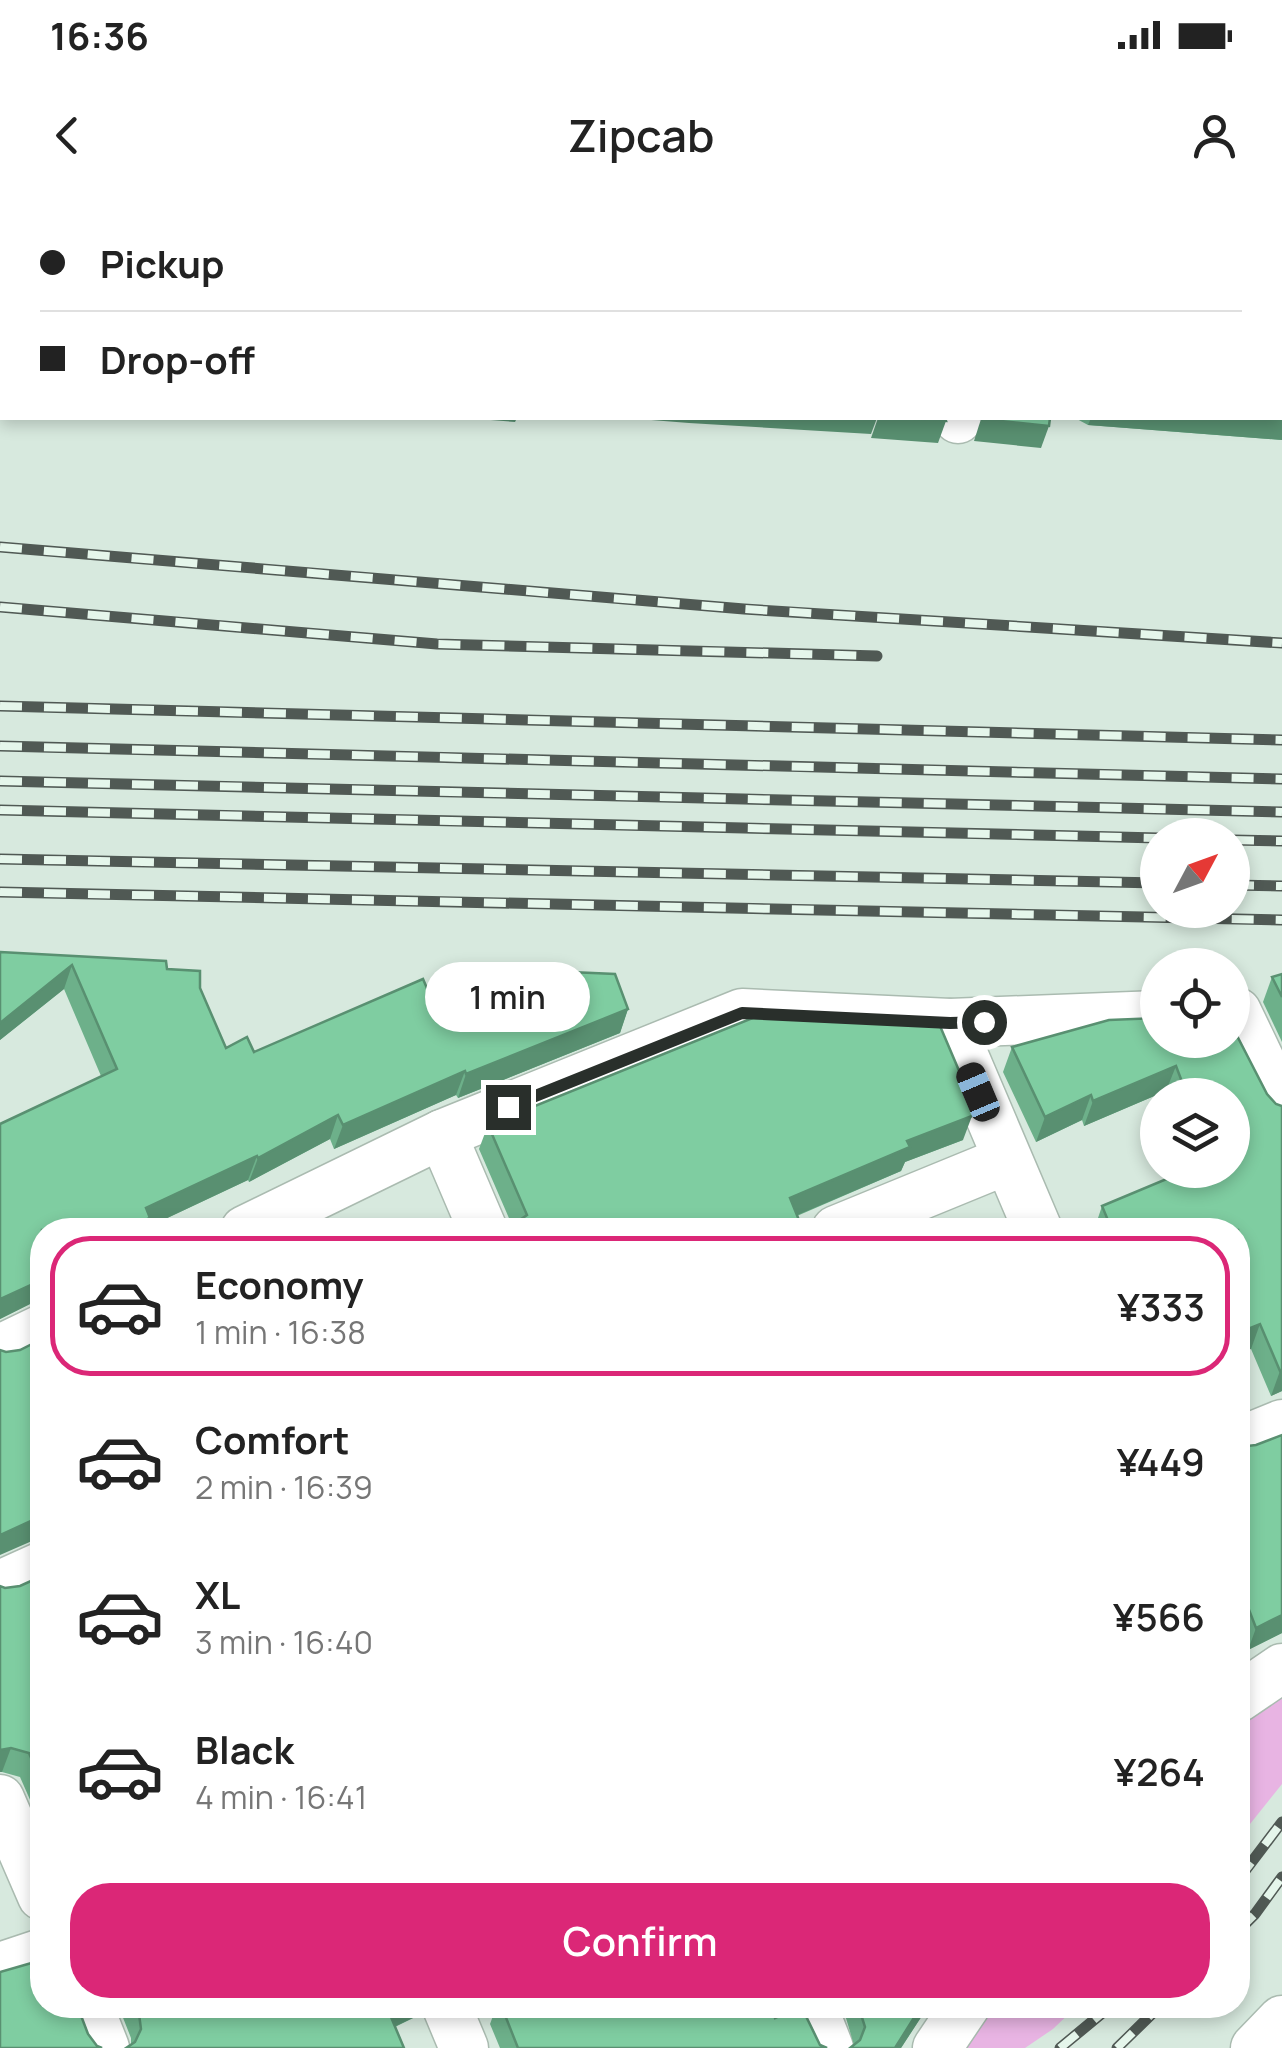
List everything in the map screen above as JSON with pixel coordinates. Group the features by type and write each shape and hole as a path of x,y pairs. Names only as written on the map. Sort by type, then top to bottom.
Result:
{"street":[{"path":"270,1218 442,1134 742,1013 950,1023 1140,1016"},
{"path":"950,1023 1033,1218"},
{"path":"1250,1039 1282,1106"},
{"path":"442,1134 477,1218"},
{"path":"865,1218 1007,1160"},
{"path":"0,1350 30,1335"},
{"path":"1250,1437 1282,1424"},
{"path":"0,1585 30,1571"},
{"path":"1250,1688 1282,1668"},
{"path":"0,1799 30,1868"},
{"path":"0,1967 30,1956"},
{"path":"93,2018 106,2048"},
{"path":"451,2018 464,2048"},
{"path":"817,2018 830,2048"},
{"path":"937,2048 957,2018"},
{"path":"1254,2048 1282,2020"}],"shaded area":[{"path":"1282,1691 1282,1784 1250,1824 1250,1713"},
{"path":"978,2018 1064,2018 1025,2048 957,2048"}],"building":[{"path":"991,420 1050,420 1049,426"},
{"path":"0,952 166,961 167,969 200,971 200,988 226,1048 247,1037 254,1052 423,979 429,993 504,969 615,974 628,1009 466,1074 465,1071 343,1125 338,1115 258,1158 146,1208 150,1218 30,1218 30,1285 0,1299 0,1124 117,1069 72,965 0,1023"},
{"path":"1282,974 1282,997 1272,977"},
{"path":"755,1017 940,1026 974,1106 972,1116 907,1141 910,1147 790,1198 798,1218 523,1218 527,1215 488,1125"},
{"path":"1140,1019 1140,1058 1248,1058 1267,1094 1282,1106 1282,1370 1260,1324 1250,1328 1250,1218 1107,1218 1102,1206 1145,1188 1250,1188 1250,1078 1181,1078 1176,1066 1093,1101 1091,1095 1045,1117 1012,1047 1109,1020"},
{"path":"30,1345 30,1521 0,1535 0,1350 20,1350"},
{"path":"1282,1435 1282,1615 1256,1628 1250,1612 1250,1446"},
{"path":"30,1581 30,1755 11,1748 0,1750 0,1586"},
{"path":"30,1963 30,2018 82,2018 88,2034 102,2048 0,2048 0,1972"},
{"path":"140,2018 391,2018 404,2048 126,2048 135,2042 141,2029"},
{"path":"506,2018 807,2018 820,2045 827,2048 518,2048"},
{"path":"862,2018 914,2018 895,2048 850,2048 860,2040 865,2027"}],"railway":[{"path":"0,547 744,609 1282,643"},
{"path":"0,607 437,644 877,656"},
{"path":"0,706 1282,740"},
{"path":"0,746 1282,779"},
{"path":"0,781 1282,812"},
{"path":"0,810 1140,838"},
{"path":"1250,840 1282,841"},
{"path":"0,859 1140,883"},
{"path":"1250,885 1282,886"},
{"path":"0,892 1282,920"},
{"path":"1250,1864 1282,1822"},
{"path":"1250,1919 1282,1877"},
{"path":"1060,2048 1096,2018"},
{"path":"1117,2048 1148,2018"}],"route":[{"path":"508,1107 742,1013 984,1022"}]}
